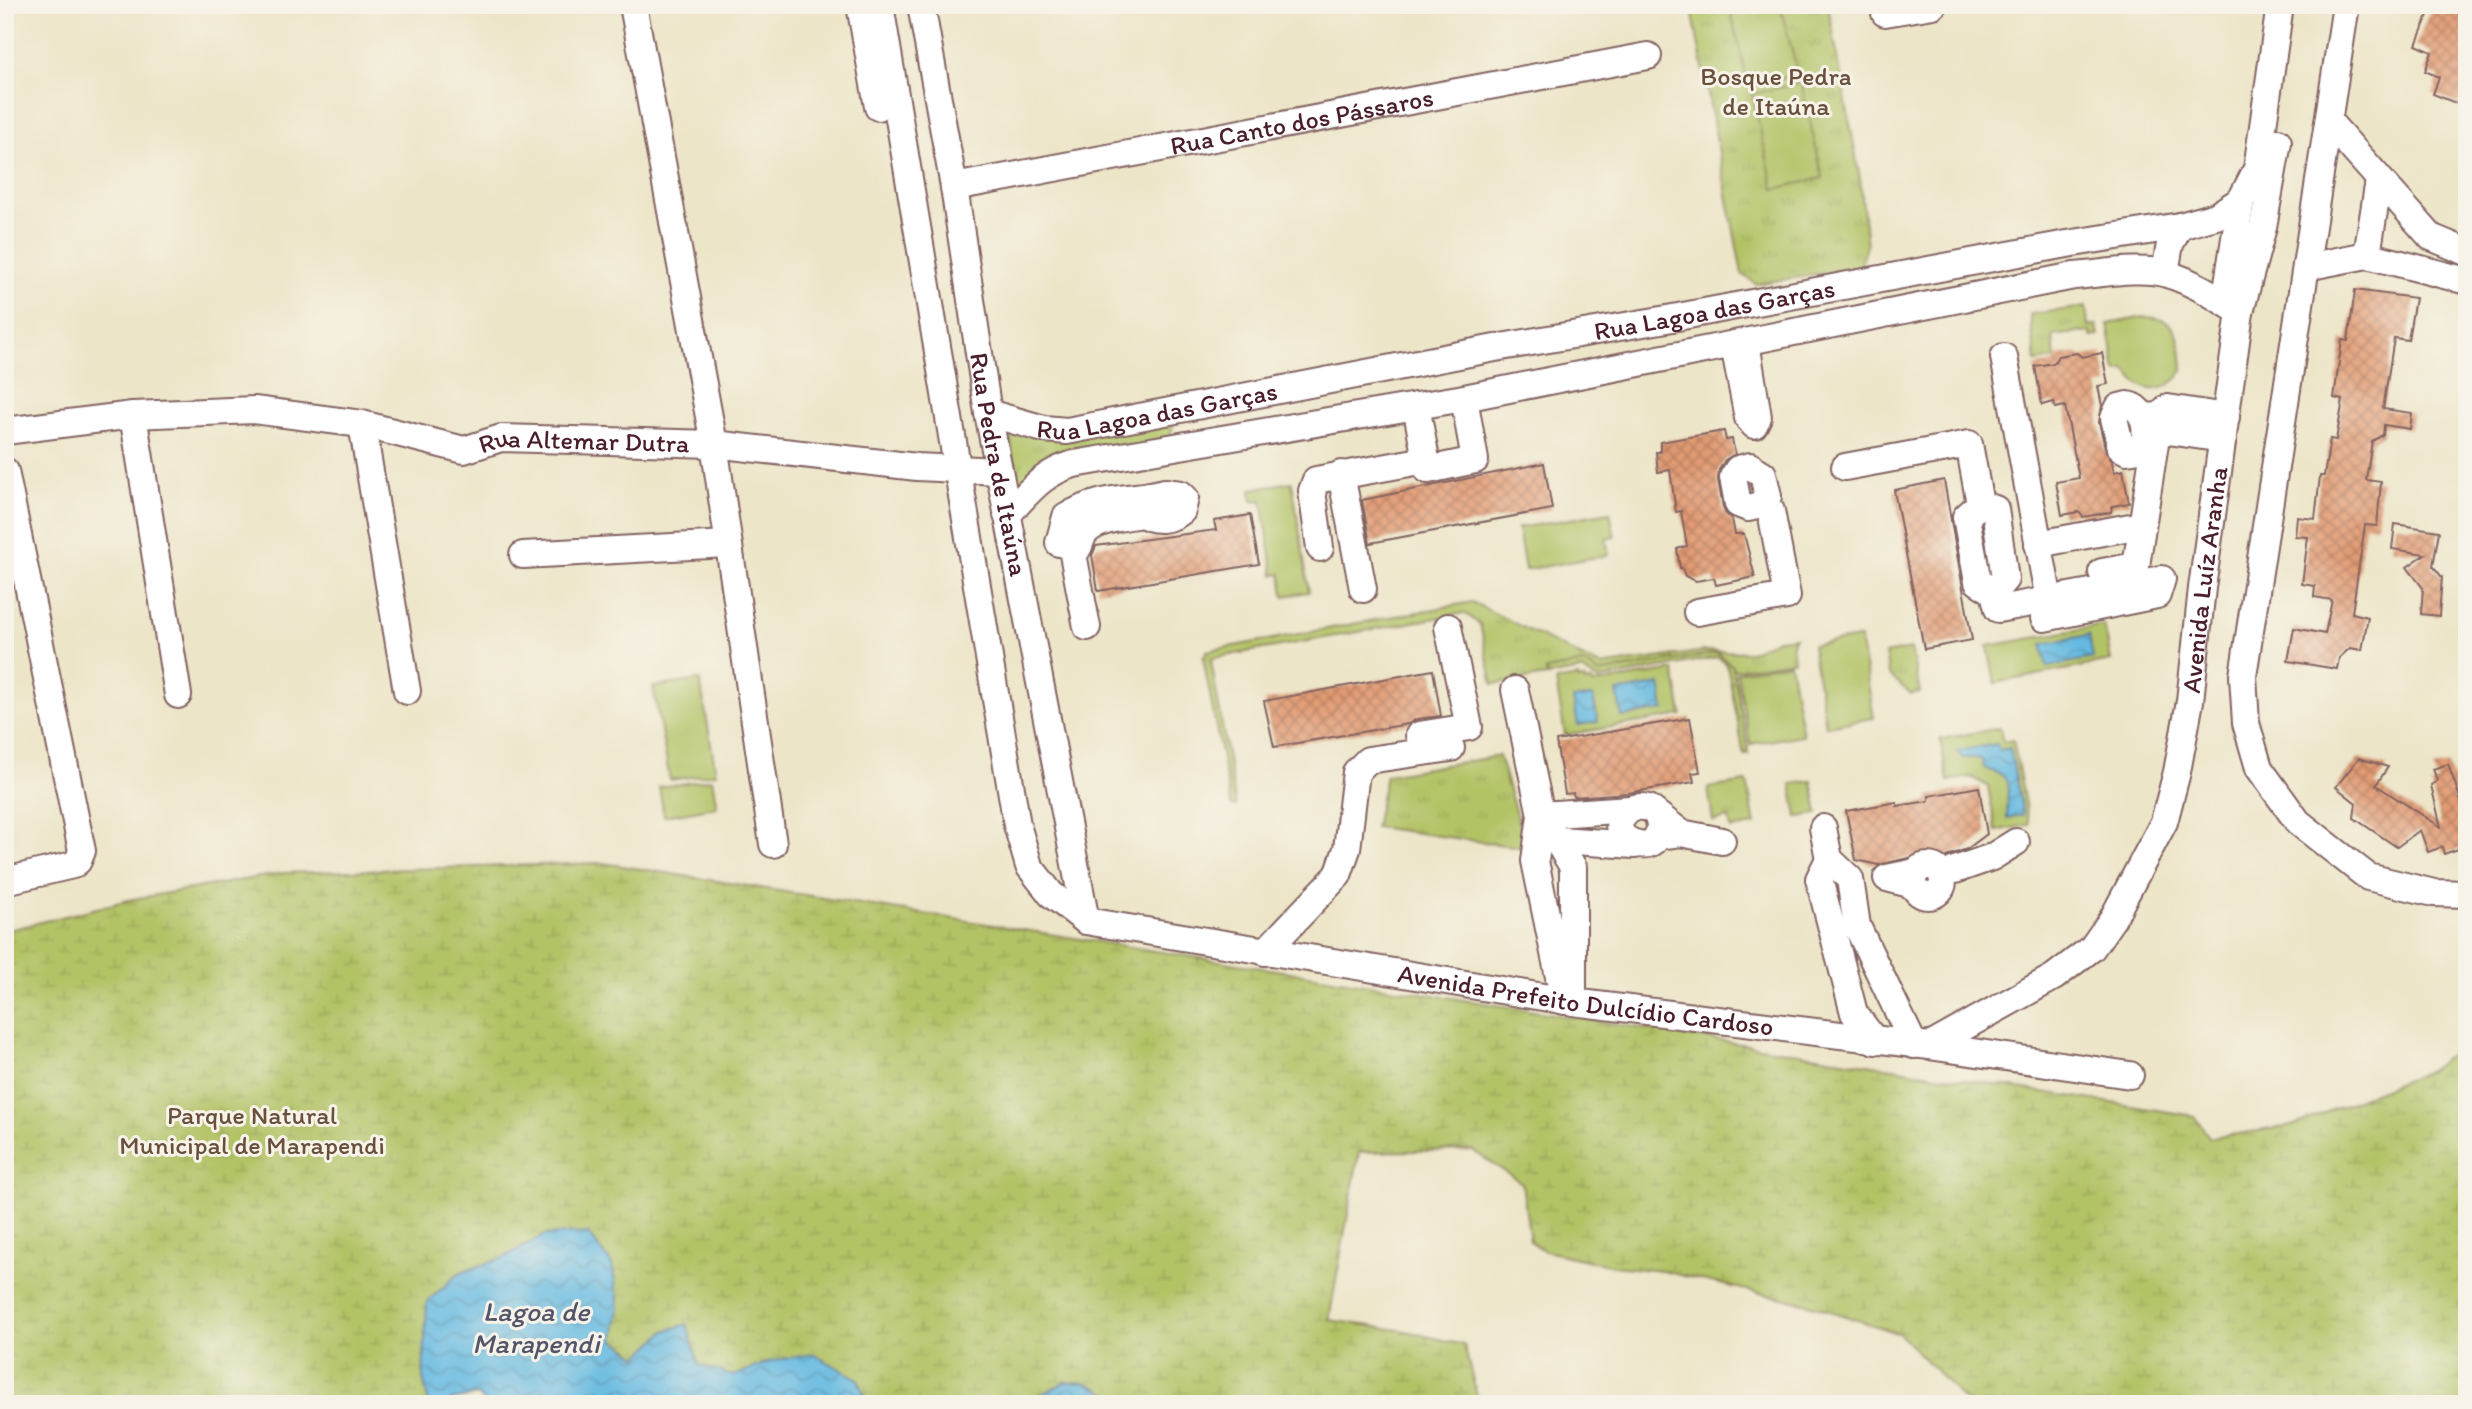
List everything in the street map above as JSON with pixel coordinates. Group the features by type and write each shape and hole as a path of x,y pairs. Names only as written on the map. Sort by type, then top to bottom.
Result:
{"street":[{"path":"634,5 714,444 773,844"},
{"path":"860,5 949,468"},
{"name":"Rua Pedra de Itaúna","path":"880,5 949,468 1017,825 1029,866 1040,890"},
{"name":"Rua Pedra de Itaúna","path":"921,5 954,187 988,413 1086,921"},
{"path":"1885,13 1933,5"},
{"path":"2232,307 2241,200 2257,169 2280,5"},
{"name":"Avenida Luíz Aranha","path":"1922,1046 2054,977 2092,948 2113,918 2164,822 2177,772 2190,701 2202,588 2225,428 2232,307 2272,187 2297,5"},
{"name":"Avenida Luíz Aranha","path":"2346,5 2244,677 2246,723 2259,768 2298,822 2368,877 2434,893 2467,894"},
{"name":"Rua Canto dos Pássaros","path":"954,187 1648,56"},
{"path":"2329,122 2431,237 2467,252"},
{"path":"2367,255 2379,180"},
{"name":"Rua Lagoa das Garças","path":"988,413 1056,431 1495,348 2180,226 2216,216 2241,200"},
{"path":"2165,273 2170,244 2180,226"},
{"path":"2067,244 2074,276"},
{"path":"2306,267 2367,255 2467,281"},
{"name":"Rua Lagoa das Garças","path":"1007,515 1041,479 1056,469 1074,464 1464,398 2074,276 2165,273 2232,307"},
{"path":"1697,612 1787,596 1748,418 1740,344"},
{"path":"2004,357 2046,584"},
{"path":"1324,546 1312,491 1316,480 1342,479 1475,460 1464,398"},
{"path":"1416,406 1427,465"},
{"path":"1185,407 1190,446"},
{"path":"2143,430 2168,408 2225,428"},
{"name":"Rua Altemar Dutra","path":"5,431 133,415 254,410 362,424 464,450 501,438 714,444 999,471"},
{"path":"133,415 178,695"},
{"path":"362,424 407,691"},
{"path":"2085,576 2136,566 2147,485 2143,430"},
{"path":"2143,430 2147,485"},
{"path":"1845,467 1969,444 1980,504 1966,517 1978,582 1994,592 1997,609 2162,579 2157,595 2044,618"},
{"path":"1152,501 1154,452"},
{"path":"5,471 82,851 73,865 5,881"},
{"path":"1342,479 1363,589"},
{"path":"1064,542 1066,517 1082,507 1097,502 1152,501"},
{"path":"1087,627 1073,554 1079,549 1083,535 1090,529 1152,501"},
{"path":"2038,544 2141,525"},
{"path":"523,555 728,544"},
{"path":"1386,762 1396,739 1469,727 1448,627"},
{"path":"1515,690 1541,815 1535,861 1569,1002"},
{"path":"1267,952 1338,875 1347,849 1356,772 1368,760 1386,762 1451,752"},
{"path":"1541,815 1643,806 1649,808 1658,833"},
{"path":"1630,809 1622,819 1621,831 1629,842 1658,833"},
{"path":"1541,815 1573,867 1569,1002"},
{"path":"1823,828 1829,859 1850,879 1857,926 1922,1046"},
{"path":"1558,840 1658,833 1722,841"},
{"path":"1850,879 1933,876 1992,857 2016,842"},
{"path":"1829,859 1819,880 1832,933 1854,1013 1875,1041"},
{"name":"Avenida Prefeito Dulcídio Cardoso","path":"1040,890 1086,921 1267,952 1569,1002 2130,1075"},
{"path":"1832,933 1857,926"}],"green space":[{"name":"Bosque Pedra de Itaúna","path":"1691,5 1828,5 1860,178 1867,246 1860,267 1756,284 1742,274"},
{"path":"1729,5 1780,5 1798,74 1749,87"},
{"path":"1801,83 1823,178 1774,189 1752,94"},
{"path":"2086,307 2088,326 2097,325 2099,336 2091,337 2090,331 2053,336 2055,359 2036,362 2030,314"},
{"path":"2144,317 2165,321 2172,326 2180,341 2183,371 2161,388 2146,388 2126,370 2116,371 2108,324"},
{"path":"1165,422 1173,425 1170,437 1013,487 1011,432"},
{"path":"1292,482 1309,592 1284,596 1281,574 1274,575 1262,500 1252,501 1251,489"},
{"path":"1610,512 1615,537 1606,539 1609,555 1525,570 1518,528"},
{"path":"1472,602 1600,666 1705,651 1750,652 1778,639 1795,637 1792,643 1794,661 1734,670 1733,666 1717,653 1598,673 1584,663 1546,670 1547,676 1493,684 1480,624 1464,613 1213,658 1211,661 1236,806 1231,806 1203,658 1207,651"},
{"path":"2104,625 2111,661 1995,683 1988,646"},
{"path":"1860,638 1874,718 1826,726 1812,645"},
{"path":"1911,649 1920,692 1911,694 1889,675 1885,654"},
{"path":"1717,653 1733,666 1749,755 1744,755 1727,665 1718,657 1597,680 1582,670 1547,676 1546,670 1584,663 1598,673"},
{"path":"1790,663 1803,735 1750,744 1737,672"},
{"path":"1674,670 1682,715 1565,735 1556,681 1578,677 1585,682 1592,681 1592,684"},
{"path":"700,680 716,773 670,780 653,687"},
{"path":"2000,728 2003,742 2013,740 2029,825 1996,831 1988,786 1971,777 1948,781 1940,739"},
{"path":"1499,756 1526,848 1375,827 1386,775"},
{"path":"712,779 717,807 664,816 659,787"},
{"path":"1812,781 1818,814 1797,817 1791,784"},
{"path":"1747,782 1755,825 1731,829 1729,818 1713,821 1708,788"},
{"name":"Parque Natural Municipal de Marapendi","path":"603,863 2194,1116 2210,1138 2292,1126 2429,1071 2467,1042 2467,1404 1968,1404 1900,1334 1809,1304 1662,1271 1613,1266 1545,1251 1530,1241 1522,1183 1472,1150 1359,1152 1329,1320 1406,1331 1464,1345 1479,1404 1127,1404 1087,1383 1065,1382 1024,1404 868,1404 858,1379 772,1361 733,1376 699,1365 665,1331 639,1357 614,1339 619,1305 612,1265 588,1233 545,1235 503,1258 459,1273 428,1302 423,1378 429,1404 5,1404 5,931 133,899 283,873"}],"water":[{"path":"2089,635 2093,658 2047,667 2042,644"},
{"path":"1660,684 1664,710 1622,717 1617,692"},
{"path":"1593,696 1598,722 1578,725 1573,699"},
{"path":"1997,744 1999,750 2010,748 2023,815 2007,818 2008,783 2002,775 1984,768 1982,760 1978,758 1962,758 1957,751"},
{"name":"Lagoa de Marapendi","path":"588,1233 612,1265 619,1305 614,1339 638,1357 665,1331 687,1324 699,1365 733,1376 772,1361 813,1354 858,1379 868,1404 487,1404 477,1395 451,1400 450,1404 429,1404 423,1378 427,1302 459,1273 503,1258 545,1235"},
{"path":"1065,1382 1087,1383 1127,1404 1024,1404"}],"building":[{"path":"2432,5 2467,5 2467,81 2458,104 2433,94 2439,77 2425,71 2432,52 2416,45"},
{"path":"2355,290 2415,298 2408,340 2394,338 2383,409 2412,413 2410,429 2384,425 2383,435 2372,441 2366,480 2381,482 2377,526 2365,525 2352,613 2368,617 2362,650 2350,648 2339,658 2337,669 2288,661 2294,628 2325,634 2332,600 2314,597 2315,586 2302,584 2308,537 2295,536 2297,517 2315,519 2320,476 2324,476 2330,439 2336,440 2343,400 2334,398 2342,340 2348,341"},
{"path":"2077,353 2082,357 2102,353 2108,384 2098,386 2102,406 2099,422 2114,472 2123,470 2129,503 2112,506 2111,512 2083,517 2079,512 2062,515 2056,482 2079,478 2065,406 2055,408 2054,402 2042,405 2035,366 2054,363 2058,356"},
{"path":"1724,431 1726,440 1732,439 1735,454 1725,460 1719,470 1723,507 1732,519 1735,534 1744,534 1755,577 1716,585 1714,578 1696,581 1685,576 1680,568 1677,549 1687,546 1681,511 1676,512 1670,470 1658,472 1656,452 1660,452 1660,442"},
{"path":"1544,463 1552,509 1370,543 1362,500"},
{"path":"1944,480 1972,640 1924,649 1894,490"},
{"path":"1250,515 1259,564 1098,591 1092,555 1096,546 1216,530 1214,521"},
{"path":"2395,524 2439,531 2433,566 2442,577 2439,616 2421,614 2423,588 2407,567 2425,554 2392,549"},
{"path":"1433,670 1441,716 1274,747 1264,701"},
{"path":"1690,718 1700,772 1692,773 1694,782 1628,793 1574,797 1573,793 1565,794 1556,741"},
{"path":"2359,758 2388,767 2376,785 2441,827 2431,785 2437,781 2433,769 2448,764 2464,809 2467,808 2467,846 2444,854 2442,847 2428,852 2420,830 2397,847 2354,818 2356,803 2336,787"},
{"path":"1979,787 1987,834 1967,849 1929,864 1920,857 1878,865 1856,860 1846,811 1897,802 1897,806 1929,801 1929,796"}]}
